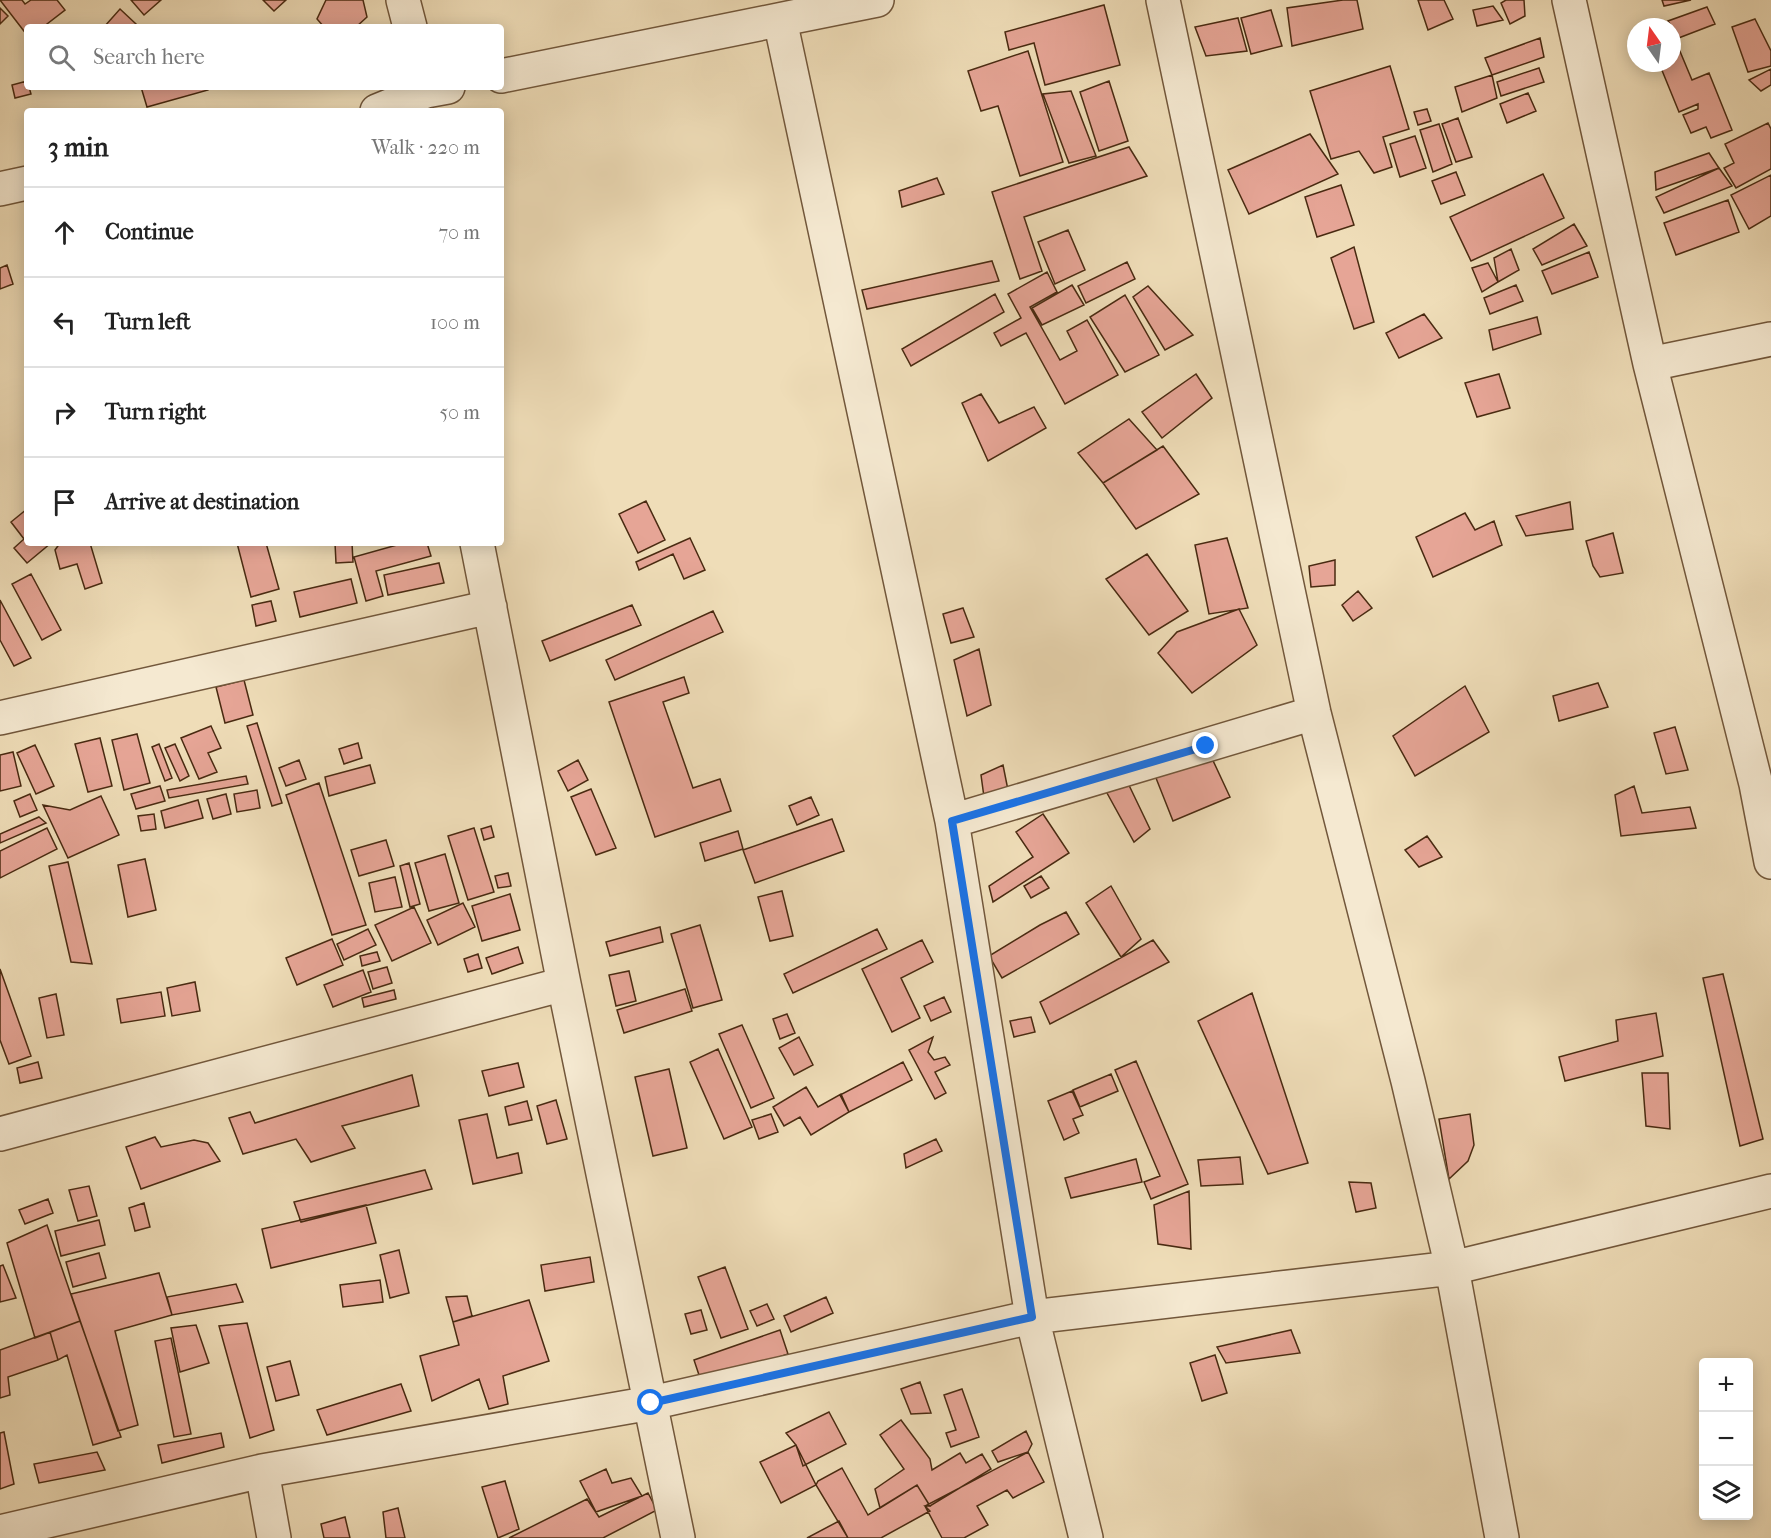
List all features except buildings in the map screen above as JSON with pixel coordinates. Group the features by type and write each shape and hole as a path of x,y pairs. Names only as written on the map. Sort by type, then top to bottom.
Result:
{"street":[{"path":"403,0 409,24"},
{"path":"504,75 877,0"},
{"path":"1163,0 1314,713 1408,1081 1452,1268 1502,1538"},
{"path":"1569,0 1650,364 1764,783 1771,862"},
{"path":"780,20 952,821 1032,1317 1086,1538"},
{"path":"389,108 429,90"},
{"path":"0,189 24,184"},
{"path":"1650,364 1771,339"},
{"path":"478,546 564,984 678,1538"},
{"path":"0,718 490,607"},
{"path":"952,821 1314,713"},
{"path":"0,1134 564,984"},
{"path":"0,1532 261,1471 651,1403 1032,1317 1452,1268 1771,1191"},
{"path":"261,1471 274,1538"}],"route":[{"path":"651,1403 1032,1317 952,821 1206,746"}]}
